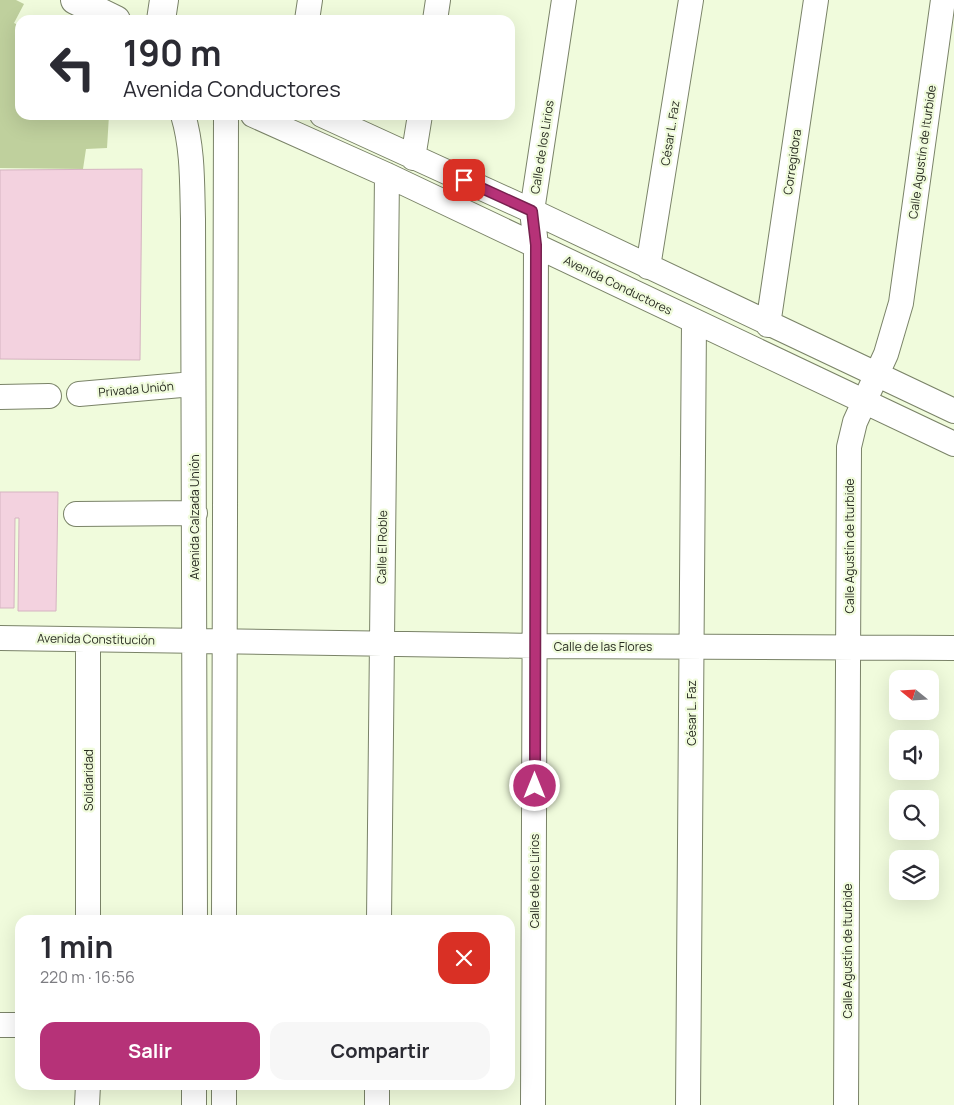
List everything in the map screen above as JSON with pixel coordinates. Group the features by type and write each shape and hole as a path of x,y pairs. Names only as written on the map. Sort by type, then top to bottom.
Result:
{"main road":[{"path":"75,0 106,15"},
{"path":"162,15 164,0"}],"street":[{"path":"308,15 310,0"},
{"path":"436,15 438,0"},
{"name":"Calle de los Lirios","path":"533,1105 536,245 532,211 564,0"},
{"name":"César L. Faz","path":"648,267 691,0"},
{"name":"Corregidora","path":"768,325 816,0"},
{"name":"Calle Agustín de Iturbide","path":"846,1105 849,448 855,422 894,331 901,303 943,0"},
{"name":"Avenida Calzada Unión","path":"185,120 188,131 192,170 195,915"},
{"path":"224,915 223,640 226,120"},
{"name":"Avenida Conductores","path":"264,120 387,175 954,444"},
{"path":"333,120 532,211 768,325 954,411"},
{"path":"413,158 419,120"},
{"name":"Calle El Roble","path":"379,915 387,175"},
{"name":"César L. Faz","path":"688,1105 694,322"},
{"name":"Privada Unión","path":"79,394 193,384"},
{"path":"0,397 49,396"},
{"path":"76,514 194,513"},
{"name":"Avenida Constitución","path":"0,638 223,640"},
{"name":"Solidaridad","path":"88,640 88,915"},
{"name":"Calle de las Flores","path":"223,640 535,646 954,648"},
{"path":"0,1025 15,1025"},
{"path":"87,1105 88,1090"},
{"path":"194,1090 194,1105"},
{"path":"224,1090 224,1105"},
{"path":"377,1090 377,1105"}],"green space":[{"path":"0,0 16,0 24,4 18,15 15,15 14,23 15,120 109,120 107,148 86,149 83,169 0,168"}],"building":[{"path":"142,169 140,360 0,359 0,170"},
{"path":"0,492 58,492 56,611 18,611 19,518 15,518 14,608 0,608"}],"route":[{"path":"464,180 532,211 536,245 535,786"}]}
